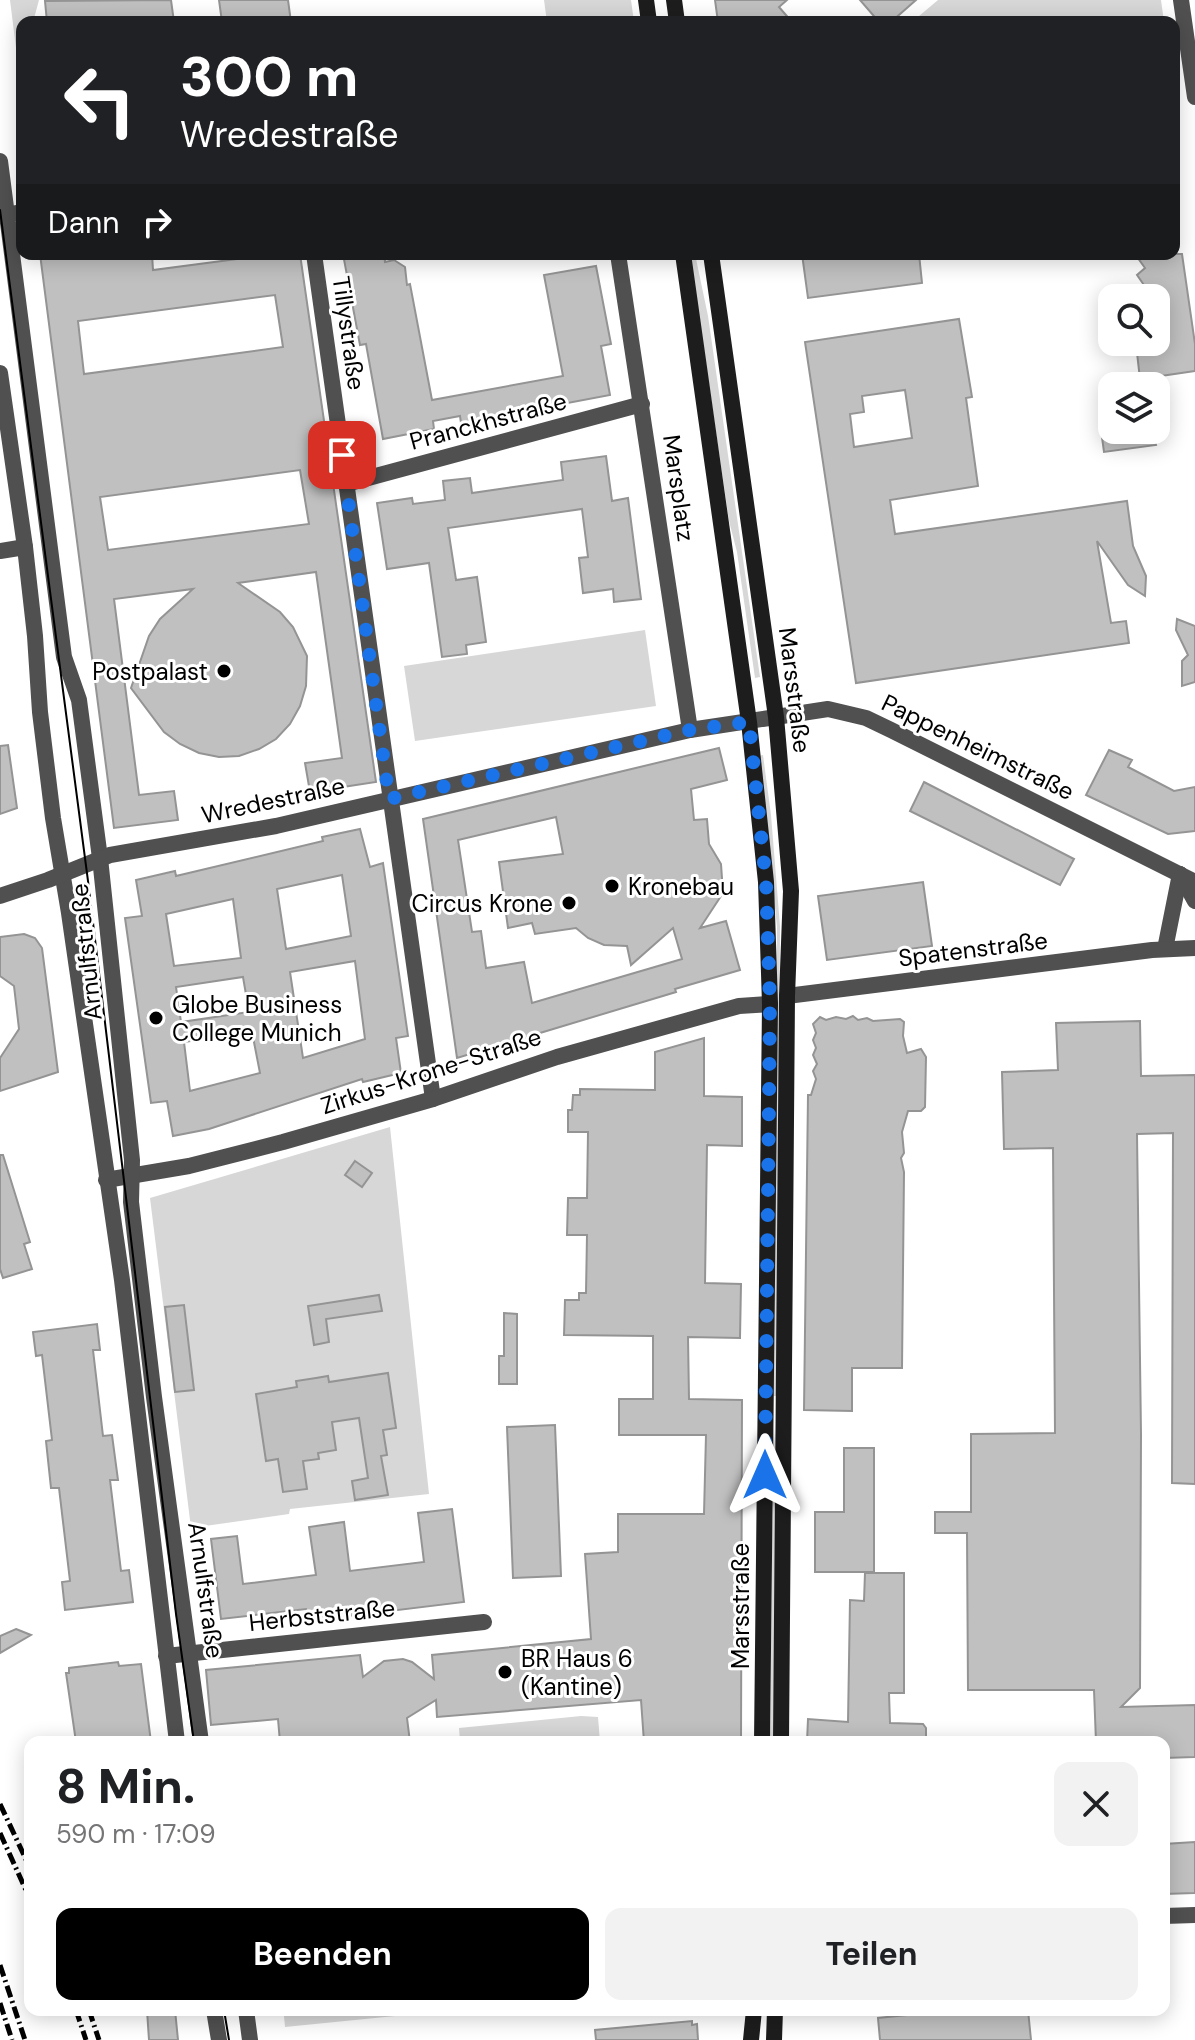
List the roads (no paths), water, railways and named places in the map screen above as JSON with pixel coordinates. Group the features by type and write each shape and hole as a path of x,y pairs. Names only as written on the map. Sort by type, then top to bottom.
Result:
{"main road":[{"name":"Marsstraße","path":"684,260 749,722 766,882 770,1004 762,1736"},
{"name":"Marsstraße","path":"712,260 776,717 791,891 787,996 781,1736"},
{"path":"751,2040 753,2016"},
{"path":"774,2040 775,2016"}],"street":[{"path":"1181,0 1195,97"},
{"name":"Arnulfstraße","path":"0,161 64,657 79,700 100,858 132,1160 131,1202 200,1736"},
{"name":"Tillystraße","path":"315,260 433,1099"},
{"name":"Marsplatz","path":"619,260 690,730"},
{"name":"Arnulfstraße","path":"0,373 25,547 40,712 129,1334 176,1736"},
{"name":"Pranckhstraße","path":"346,484 642,404"},
{"path":"0,551 25,547"},
{"name":"Pappenheimstraße","path":"728,725 828,709 866,718 1187,878"},
{"name":"Wredestraße","path":"0,896 100,858 276,826 690,730 728,725"},
{"path":"1187,878 1195,901"},
{"path":"1165,949 1187,878"},
{"name":"Spatenstraße","path":"787,996 1165,949 1195,948"},
{"name":"Zirkus-Krone-Straße","path":"106,1180 189,1166 283,1142 433,1099 557,1057 739,1006 770,1004"},
{"path":"765,1423 785,1424"},
{"name":"Herbststraße","path":"166,1656 484,1622"},
{"path":"1170,1916 1195,1915"},
{"path":"215,2016 219,2040"},
{"path":"247,2016 250,2040"}],"tram line":[{"path":"0,210 88,881 193,1736"},
{"path":"225,2016 229,2040"}],"railway":[{"path":"0,1804 24,1855"},
{"path":"0,1833 24,1886"},
{"path":"0,1965 25,2040"},
{"path":"0,2003 12,2040"},
{"path":"78,2016 86,2040"},
{"path":"91,2016 99,2040"}],"place":[{"name":"Postpalast","path":"224,671"},
{"name":"Kronebau","path":"612,886"},
{"name":"Circus Krone","path":"569,903"},
{"name":"Globe Business College Munich","path":"156,1018"},
{"name":"BR Haus 6 (Kantine)","path":"505,1672"}]}
